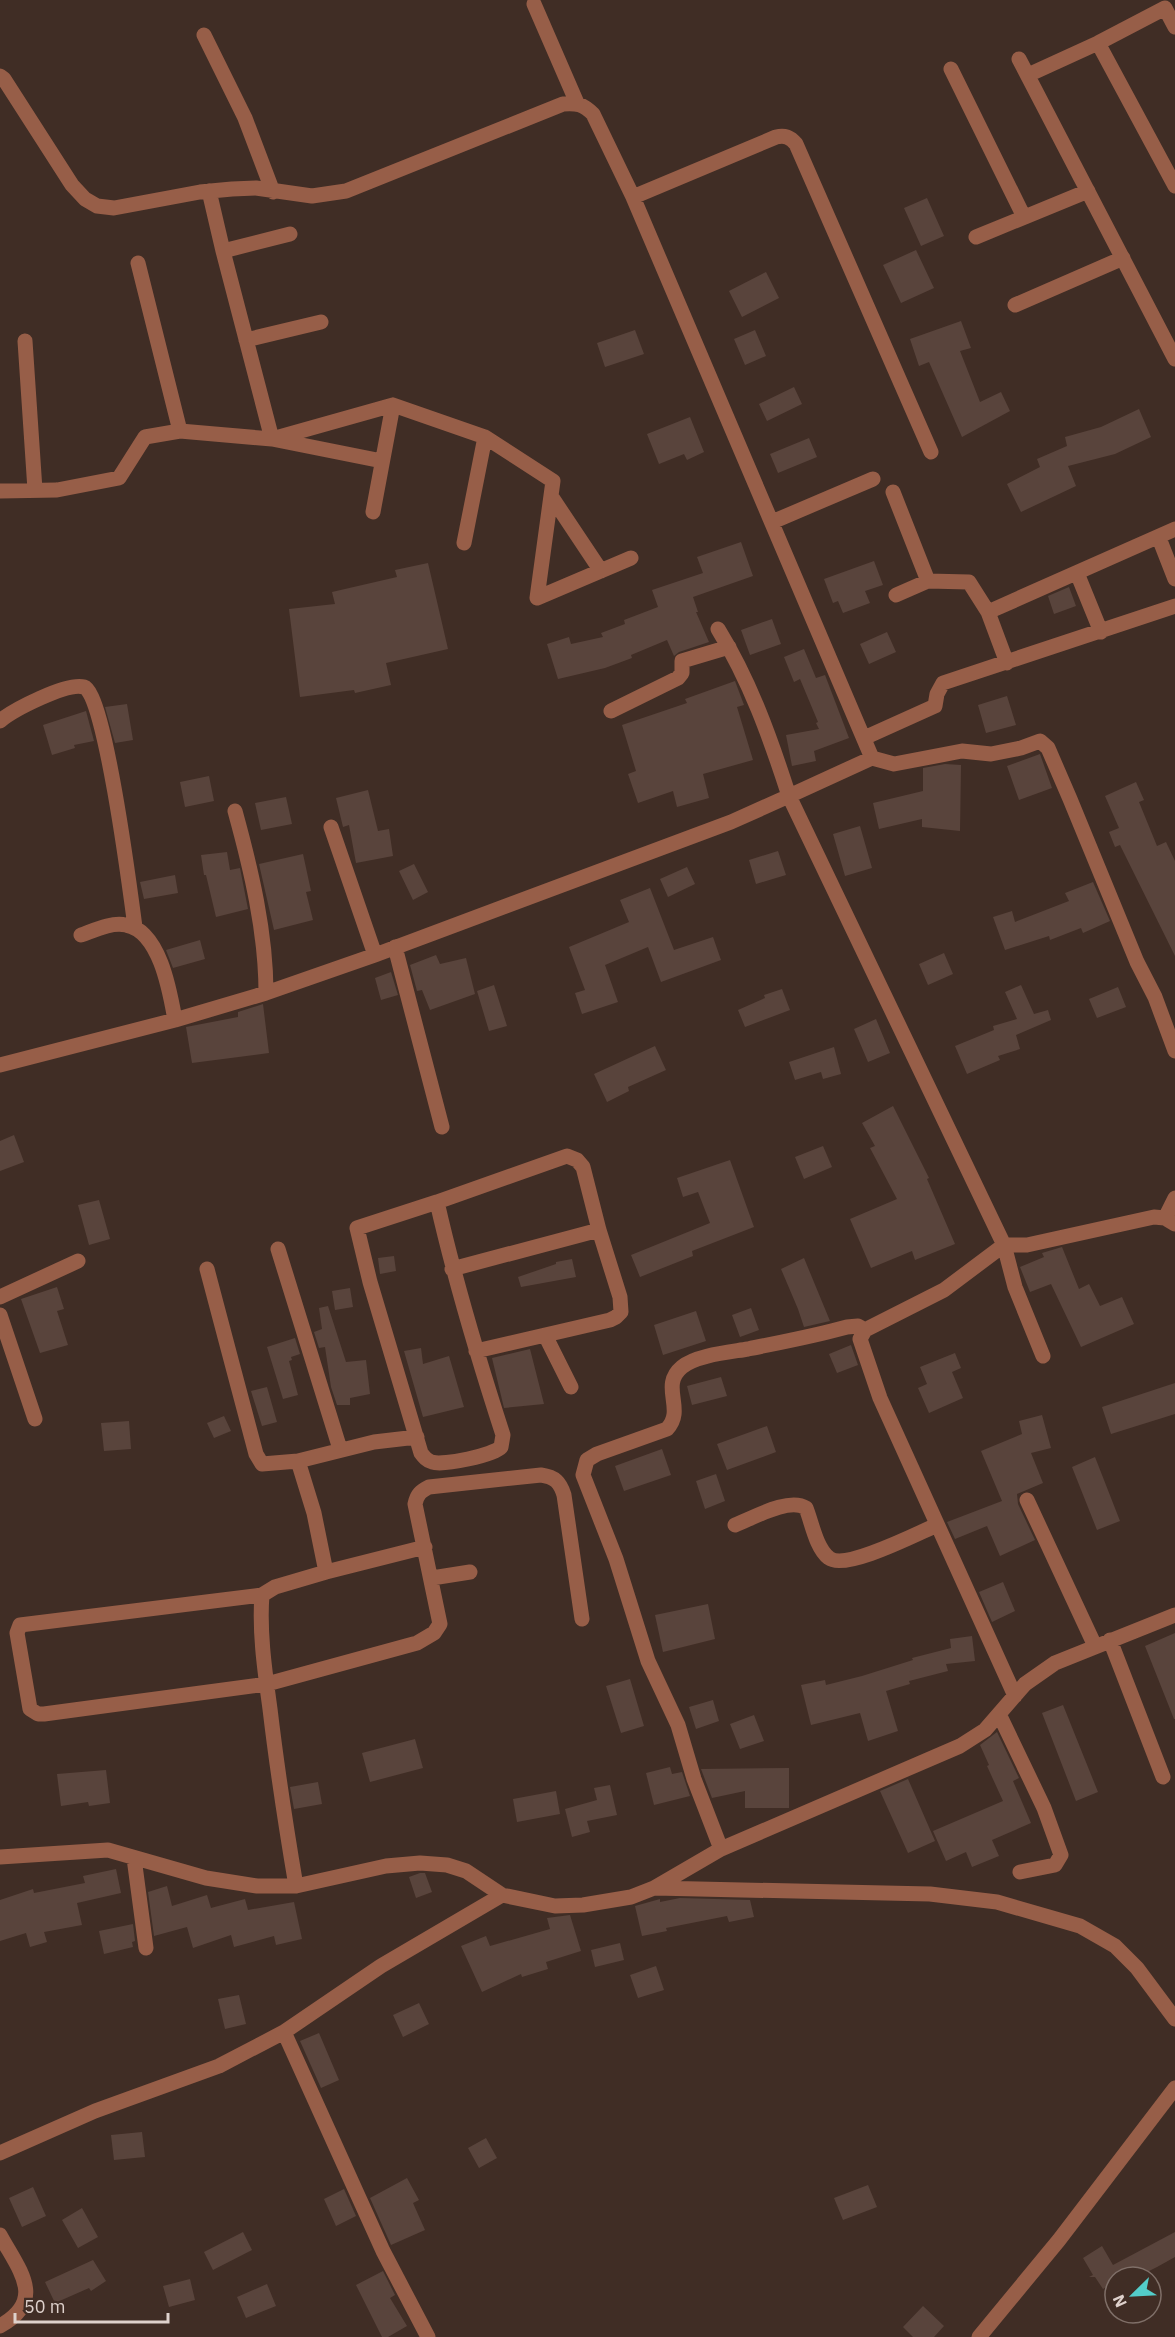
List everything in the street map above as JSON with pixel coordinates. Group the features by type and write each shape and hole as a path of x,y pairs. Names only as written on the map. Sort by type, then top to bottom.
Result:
{"street":[{"path":"534,4 577,103"},
{"path":"1028,75 1098,43 1162,4 1175,27"},
{"path":"204,35 245,118 273,192"},
{"path":"1098,43 1175,186"},
{"path":"1018,59 1173,350"},
{"path":"951,69 1024,217"},
{"path":"0,76 33,121 46,147 72,185 85,199 97,206 114,208 209,191 256,188 312,196 346,191 563,104 577,103 586,107 593,114 633,197 872,758"},
{"path":"633,197 776,137 791,138 796,144 931,452"},
{"path":"209,191 272,439"},
{"path":"976,237 1088,191"},
{"path":"223,250 290,234"},
{"path":"1015,305 1123,258"},
{"path":"138,263 180,431"},
{"path":"246,340 321,322"},
{"path":"25,341 35,490"},
{"path":"272,439 393,405 485,437 553,482 537,598 631,558"},
{"path":"374,512 393,405"},
{"path":"0,491 57,490 119,478 145,437 180,431 272,439 382,461"},
{"path":"464,543 485,437"},
{"path":"772,522 873,479"},
{"path":"893,492 928,580"},
{"path":"551,496 601,571"},
{"path":"988,612 1175,529"},
{"path":"1159,538 1175,579"},
{"path":"1077,573 1101,632"},
{"path":"896,595 928,580 969,582 988,612 1007,663"},
{"path":"864,738 935,706 937,694 943,683 1175,606"},
{"path":"718,629 729,647 767,728 789,796 1004,1245 1015,1287 1043,1356"},
{"path":"611,711 678,678 682,673 682,661 729,647"},
{"path":"0,721 11,712 47,695 73,688 83,687 88,690 96,706 110,764 135,927"},
{"path":"1,1061 175,1020 266,993 375,955 731,822 872,758 894,764 962,751 991,754 1021,748 1040,741 1048,748 1137,962 1155,997 1175,1051"},
{"path":"235,811 260,922 266,961 266,993"},
{"path":"331,827 375,955"},
{"path":"81,935 102,927 124,924 135,927 146,936 167,980 175,1020"},
{"path":"395,947 441,1127"},
{"path":"437,1203 452,1269 476,1351 503,1435 501,1447 493,1453 433,1463 421,1453 370,1282 357,1228 437,1203 567,1156 576,1160 583,1167 599,1230 620,1297 621,1312 609,1320 476,1351"},
{"path":"1015,1696 880,1398 860,1345 861,1335 865,1330 944,1290 1004,1245 1027,1245 1154,1217 1170,1221 1175,1198"},
{"path":"452,1269 599,1230"},
{"path":"278,1250 340,1449"},
{"path":"0,1296 78,1261"},
{"path":"207,1269 259,1462 266,1465 298,1461 374,1442 417,1437"},
{"path":"0,1315 35,1419"},
{"path":"721,1849 694,1779 678,1725 648,1661 616,1559 583,1475 587,1460 597,1454 667,1429 675,1421 676,1410 671,1390 674,1377 682,1366 716,1355 848,1327 858,1326 865,1330"},
{"path":"545,1335 571,1388"},
{"path":"298,1461 314,1513 326,1572"},
{"path":"424,1547 275,1587 262,1595 22,1625 18,1627 17,1633 30,1709 38,1714 267,1684 417,1643 434,1633 440,1624 432,1578 415,1504 422,1490 429,1487 552,1476 561,1486 564,1495 582,1619"},
{"path":"1027,1500 1095,1646"},
{"path":"735,1525 785,1505 799,1504 806,1508 824,1553 830,1560 840,1562 870,1553 937,1525"},
{"path":"432,1578 470,1572"},
{"path":"262,1595 267,1684 281,1798 296,1886"},
{"path":"0,1857 108,1850 228,1882 257,1886 296,1886 386,1866 420,1863 447,1864 466,1871 502,1895 555,1906 583,1905 631,1897 654,1888 721,1849 960,1746 985,1730 1025,1684 1055,1663 1175,1615"},
{"path":"1110,1640 1163,1777"},
{"path":"999,1714 1044,1808 1061,1855 1055,1865 1020,1872"},
{"path":"134,1858 146,1948"},
{"path":"654,1888 930,1894 997,1902 1080,1926 1115,1946 1159,1994 1175,2019"},
{"path":"0,2153 95,2111 219,2066 284,2032 381,1966 502,1895"},
{"path":"284,2032 383,2251 428,2337"},
{"path":"979,2337 1059,2240 1175,2088"},
{"path":"0,2235 24,2279 27,2292 25,2303 18,2315 0,2326"}],"building":[{"path":"927,198 944,236 921,246 904,208"},
{"path":"916,250 934,288 901,303 883,265"},
{"path":"766,272 779,298 742,317 729,291"},
{"path":"961,321 971,348 960,351 980,402 1001,392 1010,411 962,437 929,362 919,366 910,339"},
{"path":"635,330 644,354 605,367 597,343"},
{"path":"755,330 766,356 745,365 734,339"},
{"path":"794,387 802,404 767,421 759,404"},
{"path":"1139,409 1151,437 1115,454 1068,466 1076,486 1021,512 1007,484 1040,467 1037,459 1067,446 1065,437 1101,427"},
{"path":"690,417 704,452 687,460 684,454 659,464 647,434"},
{"path":"809,438 817,457 778,473 770,454"},
{"path":"741,542 753,576 693,597 698,612 696,612 709,642 679,652 674,656 667,640 631,655 632,658 605,668 558,679 547,644 569,637 571,644 603,637 601,633 625,624 624,620 658,607 652,590 703,573 697,557"},
{"path":"874,561 883,585 865,591 870,603 843,613 838,601 833,603 824,579"},
{"path":"428,563 448,649 386,663 391,685 355,693 354,690 300,697 289,609 335,604 332,592 397,577 395,570"},
{"path":"1069,587 1076,606 1054,614 1048,596"},
{"path":"772,619 781,644 750,655 741,630"},
{"path":"887,632 896,652 869,664 860,644"},
{"path":"804,649 816,678 825,675 849,738 814,751 816,761 792,766 786,735 819,729 800,679 794,682 784,657"},
{"path":"735,681 744,705 737,707 753,760 703,774 709,798 677,807 673,791 638,803 628,774 636,771 622,725 687,703 685,699"},
{"path":"1007,696 1016,725 986,733 978,705"},
{"path":"127,704 133,740 115,743 105,707"},
{"path":"86,711 94,741 74,745 75,748 52,755 43,725"},
{"path":"1040,754 1052,788 1019,800 1007,766"},
{"path":"945,764 961,765 960,831 922,827 922,819 879,829 873,803 923,791 923,768"},
{"path":"209,776 214,801 185,807 180,782"},
{"path":"1136,782 1144,800 1139,802 1157,846 1166,842 1175,861 1175,956 1120,845 1115,847 1109,832 1119,828 1105,796"},
{"path":"368,790 378,831 389,829 393,856 356,863 349,825 343,827 336,798"},
{"path":"286,797 292,824 261,830 255,803"},
{"path":"860,826 872,868 845,876 833,834"},
{"path":"778,851 786,875 756,884 749,860"},
{"path":"227,852 230,870 240,868 248,909 216,917 201,855"},
{"path":"303,854 311,891 306,892 313,920 274,930 259,864"},
{"path":"414,864 428,892 413,900 399,871"},
{"path":"687,867 695,884 668,897 660,879"},
{"path":"175,875 178,893 144,899 140,882"},
{"path":"1093,882 1110,921 1083,933 1081,928 1050,940 1049,936 1005,950 993,917 1012,911 1015,922 1069,901 1065,893"},
{"path":"650,888 674,950 713,937 721,960 661,982 648,947 605,965 618,1002 582,1014 575,993 585,990 569,947 629,922 620,900"},
{"path":"200,940 205,959 173,968 166,950"},
{"path":"944,953 953,974 928,985 919,964"},
{"path":"436,955 440,964 466,958 475,994 430,1010 422,990 417,991 410,965"},
{"path":"391,972 398,995 381,1000 375,978"},
{"path":"494,985 507,1026 489,1031 477,991"},
{"path":"1021,985 1034,1014 1048,1010 1051,1020 1016,1035 1020,1049 998,1056 1000,1060 967,1074 955,1046 994,1030 993,1026 1017,1019 1005,992"},
{"path":"1118,987 1126,1007 1097,1018 1089,999"},
{"path":"782,989 790,1010 745,1027 738,1010 765,998 764,995"},
{"path":"263,1004 269,1053 192,1063 186,1027 238,1017 238,1012"},
{"path":"876,1019 890,1053 868,1062 854,1029"},
{"path":"655,1046 666,1070 628,1087 629,1091 607,1102 594,1074"},
{"path":"834,1047 841,1074 823,1079 821,1072 795,1080 789,1062"},
{"path":"893,1106 929,1178 927,1179 955,1244 915,1260 912,1251 871,1268 850,1219 897,1199 870,1148 875,1146 862,1123"},
{"path":"14,1135 24,1162 0,1171 0,1141"},
{"path":"823,1146 832,1167 804,1179 795,1157"},
{"path":"730,1160 754,1227 692,1251 693,1256 640,1277 631,1255 710,1223 698,1192 683,1197 677,1178"},
{"path":"99,1200 110,1239 89,1245 78,1205"},
{"path":"1062,1247 1079,1289 1089,1284 1100,1306 1122,1297 1134,1324 1081,1347 1051,1284 1030,1292 1020,1267 1044,1257 1042,1253"},
{"path":"394,1256 396,1271 380,1274 378,1258"},
{"path":"804,1258 830,1321 804,1327 781,1269"},
{"path":"572,1259 576,1277 521,1287 518,1277 556,1264 556,1262"},
{"path":"57,1287 64,1309 57,1311 68,1345 40,1353 21,1299"},
{"path":"350,1288 353,1307 335,1310 332,1291"},
{"path":"328,1306 346,1362 366,1360 370,1394 350,1398 350,1405 337,1405 331,1387 325,1347 319,1348 314,1332 322,1329 319,1308"},
{"path":"751,1308 759,1330 740,1337 732,1315"},
{"path":"696,1311 706,1341 663,1355 654,1325"},
{"path":"295,1338 300,1354 291,1357 292,1360 289,1361 298,1395 283,1399 267,1347"},
{"path":"851,1345 858,1365 837,1373 829,1354"},
{"path":"421,1348 423,1364 449,1356 464,1407 423,1417 404,1351"},
{"path":"530,1349 544,1404 504,1408 492,1358"},
{"path":"955,1353 961,1368 952,1372 963,1398 929,1413 918,1388 927,1384 920,1367"},
{"path":"721,1377 727,1396 692,1405 687,1386"},
{"path":"1175,1383 1175,1414 1111,1434 1102,1407"},
{"path":"267,1387 277,1422 262,1426 251,1391"},
{"path":"1042,1415 1051,1448 1031,1453 1043,1483 1017,1494 1018,1504 1035,1540 1000,1556 987,1526 955,1539 947,1522 1002,1501 981,1451 1022,1434 1019,1421"},
{"path":"224,1416 231,1431 214,1438 207,1423"},
{"path":"129,1421 131,1449 104,1451 101,1423"},
{"path":"767,1426 776,1452 727,1470 717,1444"},
{"path":"662,1449 671,1475 624,1491 615,1466"},
{"path":"1095,1457 1120,1521 1097,1530 1072,1467"},
{"path":"716,1474 725,1501 705,1509 696,1481"},
{"path":"1003,1582 1015,1611 992,1622 979,1592"},
{"path":"708,1604 715,1639 663,1652 655,1615"},
{"path":"1175,1633 1175,1719 1174,1719 1145,1646"},
{"path":"972,1636 975,1661 946,1664 948,1671 909,1681 910,1684 886,1691 898,1731 868,1741 860,1713 811,1725 801,1685 825,1680 826,1685 862,1676 913,1660 912,1658 951,1648 950,1639"},
{"path":"630,1679 644,1726 621,1733 606,1686"},
{"path":"713,1700 719,1721 696,1729 689,1707"},
{"path":"1063,1705 1098,1792 1076,1801 1042,1713"},
{"path":"754,1715 764,1741 740,1749 730,1724"},
{"path":"997,1732 1019,1778 1013,1781 1031,1823 992,1840 999,1856 972,1867 966,1852 946,1861 933,1831 1003,1801 980,1745"},
{"path":"415,1739 423,1768 370,1782 362,1753"},
{"path":"670,1767 672,1774 682,1772 690,1796 654,1805 646,1773"},
{"path":"789,1768 789,1808 745,1808 745,1791 712,1798 701,1769"},
{"path":"106,1770 110,1803 89,1806 88,1802 61,1806 57,1774"},
{"path":"908,1779 935,1841 908,1853 880,1791"},
{"path":"318,1782 322,1804 294,1809 290,1787"},
{"path":"610,1785 617,1815 587,1821 590,1832 572,1837 565,1809 597,1800 594,1788"},
{"path":"556,1791 560,1814 517,1822 513,1799"},
{"path":"116,1869 121,1893 77,1903 82,1925 44,1932 47,1942 30,1947 26,1933 0,1941 0,1900 33,1889 34,1893 85,1883 83,1876"},
{"path":"425,1873 432,1892 416,1898 409,1877"},
{"path":"167,1886 172,1906 207,1895 211,1908 245,1899 248,1910 294,1902 302,1939 276,1945 274,1936 234,1947 231,1935 193,1948 187,1927 154,1936 148,1892"},
{"path":"680,1898 750,1900 754,1917 729,1922 727,1916 666,1928 667,1931 642,1936 635,1906 660,1899 660,1902"},
{"path":"570,1915 581,1951 546,1962 548,1969 522,1977 521,1974 482,1992 461,1946 486,1936 490,1946 550,1929 547,1918"},
{"path":"133,1924 135,1941 132,1942 133,1947 104,1954 99,1931"},
{"path":"620,1943 624,1960 595,1967 591,1950"},
{"path":"656,1966 664,1990 638,1998 630,1975"},
{"path":"239,1995 246,2024 225,2029 218,1999"},
{"path":"419,2003 429,2024 403,2037 393,2015"},
{"path":"319,2033 339,2080 321,2088 300,2041"},
{"path":"142,2132 145,2157 114,2160 111,2135"},
{"path":"486,2138 497,2158 479,2168 468,2148"},
{"path":"407,2178 419,2200 413,2203 425,2230 391,2245 370,2198"},
{"path":"868,2185 877,2207 843,2220 834,2198"},
{"path":"33,2187 46,2216 22,2227 9,2198"},
{"path":"344,2189 356,2216 336,2226 324,2199"},
{"path":"82,2208 98,2237 78,2248 62,2220"},
{"path":"243,2232 252,2250 213,2270 204,2252"},
{"path":"1175,2232 1175,2257 1161,2265 1113,2265"},
{"path":"1102,2246 1113,2265 1103,2265 1103,2289 1095,2277 1089,2277 1093,2275 1083,2258"},
{"path":"93,2260 106,2281 91,2291 89,2288 55,2303 45,2282"},
{"path":"383,2271 395,2295 390,2298 407,2326 388,2337 382,2337 356,2285"},
{"path":"190,2279 195,2300 169,2307 163,2286"},
{"path":"267,2284 276,2306 246,2318 237,2297"},
{"path":"923,2306 944,2326 934,2337 913,2337 903,2327"}]}
